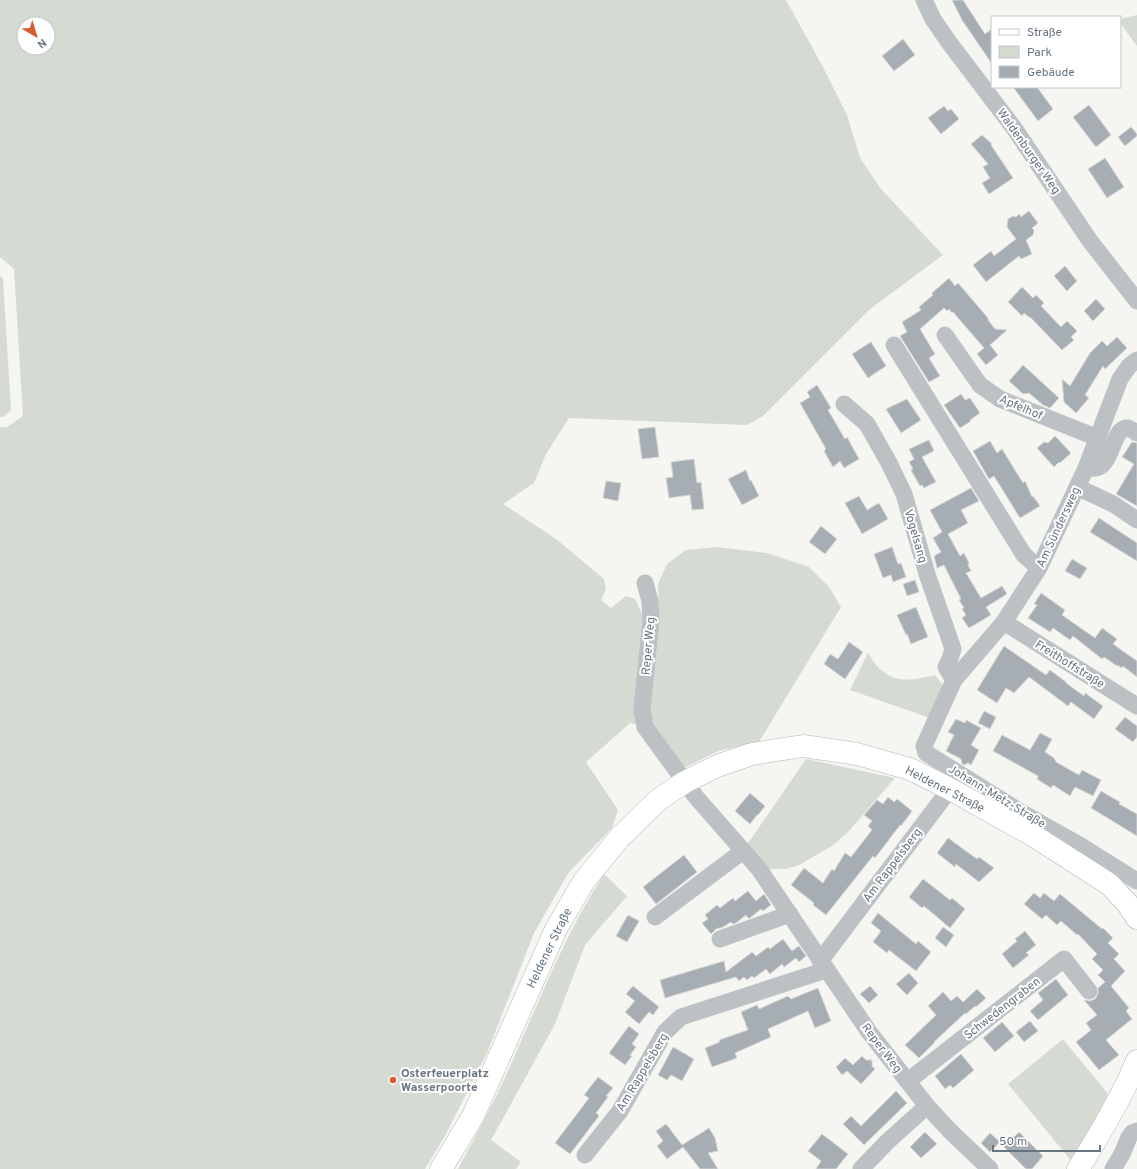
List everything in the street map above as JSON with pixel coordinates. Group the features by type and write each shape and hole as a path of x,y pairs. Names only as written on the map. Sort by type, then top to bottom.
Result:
{"main road":[{"name":"Heldener Straße","path":"441,1169 473,1116 556,929 584,881 620,837 658,800 684,782 717,766 752,754 803,746 857,754 910,770 950,789 1034,836 1109,884 1127,903 1137,918"},
{"path":"1078,1169 1105,1127 1137,1061"}],"street":[{"name":"Waldenburger Weg","path":"924,0 933,19 948,41 1014,128 1090,241 1137,301"},
{"name":"Apfelhof","path":"945,335 980,385 1000,399 1098,438"},
{"path":"894,345 1024,555 1039,568"},
{"name":"Am Sündersweg","path":"954,680 1004,622 1039,568 1086,468 1120,379 1130,366 1137,360"},
{"name":"Vogelsang","path":"844,404 867,424 890,463 904,494 927,574 953,649 946,668 954,680"},
{"path":"1086,468 1099,468 1107,461 1119,432 1123,429 1128,428 1137,432"},
{"path":"1077,487 1114,504 1137,520"},
{"name":"Reper Weg","path":"645,583 650,601 651,620 642,709 645,728 696,797 759,869 869,1032 927,1106 985,1167"},
{"name":"Freithoffstraße","path":"1004,622 1137,706"},
{"name":"Johann-Metz-Straße","path":"954,680 924,746 926,752 1024,814 1081,846 1137,881"},
{"name":"Am Rappelsberg","path":"585,1155 620,1111 665,1032 681,1017 823,965 950,789"},
{"path":"655,917 743,851"},
{"path":"720,939 790,914"},
{"name":"Schwedengraben","path":"908,1081 1064,959 1089,991"},
{"path":"861,1169 887,1142 927,1106"},
{"path":"1113,1169 1122,1154 1129,1137 1132,1133 1137,1131"}],"green space":[{"path":"0,0 786,0 823,67 847,115 860,158 881,189 943,255 870,309 763,416 747,425 569,418 546,454 534,483 503,504 556,539 604,579 606,589 601,600 611,608 626,596 635,599 642,614 659,608 658,584 667,564 686,550 717,547 767,553 809,567 829,587 841,607 759,742 718,751 682,769 655,729 630,723 586,762 618,810 612,828 569,872 534,933 487,1053 446,1134 425,1169 0,1169 0,427 7,427 23,416 14,269 0,257"},
{"path":"1137,15 1137,46 1121,24 1121,19"},
{"path":"0,276 3,279 11,410 3,417 0,417"},
{"path":"868,653 883,672 897,679 904,680 935,675 944,687 930,718 850,690"},
{"path":"806,759 895,778 849,831 832,846 799,865 786,869 759,869 743,851"},
{"path":"604,874 627,896 585,945 555,1024 491,1140 521,1162 516,1169 458,1169 503,1082 562,950"},
{"path":"1063,1039 1108,1094 1073,1163 1008,1084"}],"building":[{"path":"952,0 963,0 985,34 991,30 991,63 962,20"},
{"path":"903,39 915,55 894,71 882,56"},
{"path":"1014,88 1038,88 1053,109 1038,121"},
{"path":"1089,105 1111,135 1096,147 1073,117"},
{"path":"944,106 948,111 951,109 959,119 941,134 928,118"},
{"path":"1131,127 1137,136 1125,146 1118,137"},
{"path":"982,135 992,144 991,145 1013,178 989,194 982,183 990,178 983,167 988,164 971,144"},
{"path":"1105,158 1124,187 1107,198 1088,169"},
{"path":"1029,211 1038,223 1032,228 1034,230 1033,235 1026,240 1032,254 1021,259 1019,256 986,282 973,265 991,251 994,256 1016,239 1007,227 1008,219 1013,216 1016,217 1019,214 1021,217"},
{"path":"1065,266 1077,281 1067,291 1054,276"},
{"path":"949,278 955,286 958,283 988,318 995,329 1007,330 990,345 998,355 986,365 977,354 984,348 953,312 952,313 949,309 947,311 944,308 920,329 935,354 929,358 940,376 929,382 900,336 907,332 902,322 921,310 919,307"},
{"path":"1022,287 1033,298 1036,295 1044,303 1041,306 1061,327 1067,321 1077,331 1071,337 1074,340 1062,350 1030,317 1024,313 1022,316 1008,302"},
{"path":"1096,299 1105,309 1093,321 1084,311"},
{"path":"1117,337 1127,348 1105,369 1103,366 1085,395 1089,398 1076,413 1064,402 1062,379 1070,386 1090,353 1102,341 1107,346"},
{"path":"871,342 886,366 868,378 852,354"},
{"path":"1023,365 1059,398 1050,408 1043,405 1029,393 1023,394 1009,381"},
{"path":"817,385 831,408 828,410 845,439 847,437 859,459 844,468 840,461 833,467 824,451 826,449 800,403 810,397 807,392"},
{"path":"961,394 965,400 970,398 980,413 960,428 944,405"},
{"path":"907,399 921,420 901,433 886,409"},
{"path":"655,427 659,457 642,459 638,429"},
{"path":"1055,436 1071,453 1054,467 1037,448 1044,442 1048,443"},
{"path":"929,440 934,451 922,457 936,482 924,488 922,485 920,486 911,470 913,469 909,462 914,459 909,449"},
{"path":"990,441 997,453 1002,449 1023,483 1025,481 1032,497 1033,496 1040,506 1020,518 994,476 989,479 973,451"},
{"path":"1132,442 1137,443 1137,506 1116,494 1134,464 1122,457"},
{"path":"694,459 697,483 701,482 704,509 692,510 690,495 669,498 666,478 673,477 671,462"},
{"path":"746,470 750,481 751,480 759,496 742,505 728,479"},
{"path":"606,481 621,483 618,501 603,498"},
{"path":"971,488 979,501 961,510 968,523 948,534 960,556 964,553 971,571 966,573 981,598 1002,586 1007,594 986,607 991,615 969,628 962,618 966,615 959,600 961,599 944,565 937,568 934,556 941,552 933,538 942,532 930,510"},
{"path":"859,496 867,510 879,503 888,519 862,534 845,503"},
{"path":"1099,518 1137,543 1137,561 1090,532"},
{"path":"821,526 837,539 825,554 809,542"},
{"path":"892,547 898,564 901,563 906,577 893,582 891,575 883,578 874,554"},
{"path":"1072,559 1087,568 1080,579 1065,571"},
{"path":"915,580 919,592 907,596 903,584"},
{"path":"1041,593 1065,610 1062,615 1095,638 1102,628 1117,639 1113,644 1137,661 1137,677 1123,666 1122,668 1117,666 1104,657 1102,659 1073,636 1070,640 1053,628 1050,632 1028,618 1037,605 1034,604"},
{"path":"916,607 928,637 911,644 897,615"},
{"path":"849,642 863,652 845,679 824,664 830,654 838,659"},
{"path":"1004,646 1046,675 1050,670 1084,696 1085,693 1103,706 1094,719 1071,702 1068,706 1029,677 1014,693 1006,688 997,703 977,690"},
{"path":"984,711 996,717 990,729 978,723"},
{"path":"1125,717 1137,726 1137,737 1133,742 1115,729"},
{"path":"956,719 965,723 966,720 981,728 971,745 979,750 971,765 968,763 964,765 962,764 961,759 946,751 954,735 948,732"},
{"path":"1040,733 1052,739 1045,752 1054,758 1056,762 1079,775 1082,770 1101,780 1093,796 1075,787 1070,796 1053,785 1051,788 1037,779 1038,776 993,751 1002,735 1030,750"},
{"path":"1101,791 1120,802 1119,804 1137,814 1137,836 1091,808"},
{"path":"750,793 765,806 750,824 735,811"},
{"path":"888,797 894,802 897,799 912,811 875,858 873,856 826,915 813,905 814,903 791,885 804,868 823,883 832,869 834,871 845,853 851,857 872,830 868,826 872,821 864,815 877,800 883,804"},
{"path":"948,838 977,859 979,857 994,868 979,882 956,864 955,867 937,853"},
{"path":"684,855 697,872 656,904 643,887"},
{"path":"923,879 950,900 952,898 965,909 950,928 924,906 922,908 909,897"},
{"path":"748,891 756,901 764,894 771,905 763,911 761,909 750,918 746,915 736,923 732,924 731,922 716,929 711,934 702,923 708,919 705,915 717,905 720,908 733,898 735,901"},
{"path":"1034,893 1040,898 1044,893 1054,901 1060,894 1102,929 1103,928 1113,938 1108,943 1119,954 1114,959 1125,971 1111,986 1129,1008 1126,1011 1132,1019 1106,1040 1119,1055 1099,1070 1076,1042 1091,1030 1086,1023 1097,1015 1084,1000 1090,1001 1095,999 1098,994 1098,988 1105,982 1098,975 1103,970 1092,959 1097,954 1078,934 1077,935 1061,921 1057,925 1046,915 1042,919 1024,904"},
{"path":"878,913 916,944 918,941 931,952 916,971 889,950 887,953 873,942 881,931 871,923"},
{"path":"628,915 639,921 627,942 616,936"},
{"path":"943,927 954,935 946,947 935,938"},
{"path":"1025,931 1036,945 1026,953 1029,955 1013,968 1002,954 1017,941 1015,939"},
{"path":"783,939 792,951 799,946 806,956 799,962 796,958 784,967 782,964 770,974 766,969 754,978 752,976 747,980 744,977 739,981 736,977 665,998 660,980 724,961 726,972 752,952 756,956 768,947 770,949"},
{"path":"909,973 918,983 907,995 896,984"},
{"path":"1056,979 1068,995 1038,1020 1030,1011 1043,1000 1038,993"},
{"path":"633,986 659,1007 653,1015 649,1012 639,1024 625,1012 635,1001 626,994"},
{"path":"870,986 878,995 869,1003 860,994"},
{"path":"818,988 831,1021 815,1028 808,1011 768,1029 771,1037 735,1053 737,1058 712,1067 705,1048 720,1042 719,1040 748,1030 741,1012 757,1005 759,1009 788,996 791,999"},
{"path":"977,989 986,998 976,1007 975,1006 966,1014 965,1013 919,1058 905,1045 936,1015 928,1006 943,992 951,1001 957,996 963,1002"},
{"path":"1030,1021 1038,1031 1024,1042 1016,1032"},
{"path":"1002,1022 1014,1036 995,1052 983,1038"},
{"path":"629,1026 639,1034 632,1044 636,1047 630,1055 632,1056 625,1065 609,1053"},
{"path":"673,1047 694,1059 682,1081 671,1075 667,1080 658,1075"},
{"path":"961,1054 974,1070 953,1088 950,1085 945,1089 935,1076"},
{"path":"862,1056 866,1060 872,1060 872,1066 875,1069 861,1084 847,1071 842,1075 836,1067 845,1058 853,1065"},
{"path":"598,1077 613,1088 606,1096 608,1097 596,1113 599,1116 570,1154 555,1143 589,1098 584,1095"},
{"path":"896,1091 907,1103 864,1145 843,1124 851,1116 861,1126"},
{"path":"666,1124 682,1145 709,1128 715,1138 718,1151 708,1153 718,1169 700,1169 683,1147 667,1159 657,1146 663,1141 656,1131"},
{"path":"925,1132 937,1144 921,1158 910,1147"},
{"path":"1019,1132 1043,1156 1032,1169 1026,1169 1004,1147"},
{"path":"990,1133 1000,1142 990,1152 981,1143"},
{"path":"822,1134 848,1154 836,1169 816,1169 821,1161 808,1151"}],"place":[{"name":"Osterfeuerplatz Wasserpoorte","path":"393,1080"}]}
